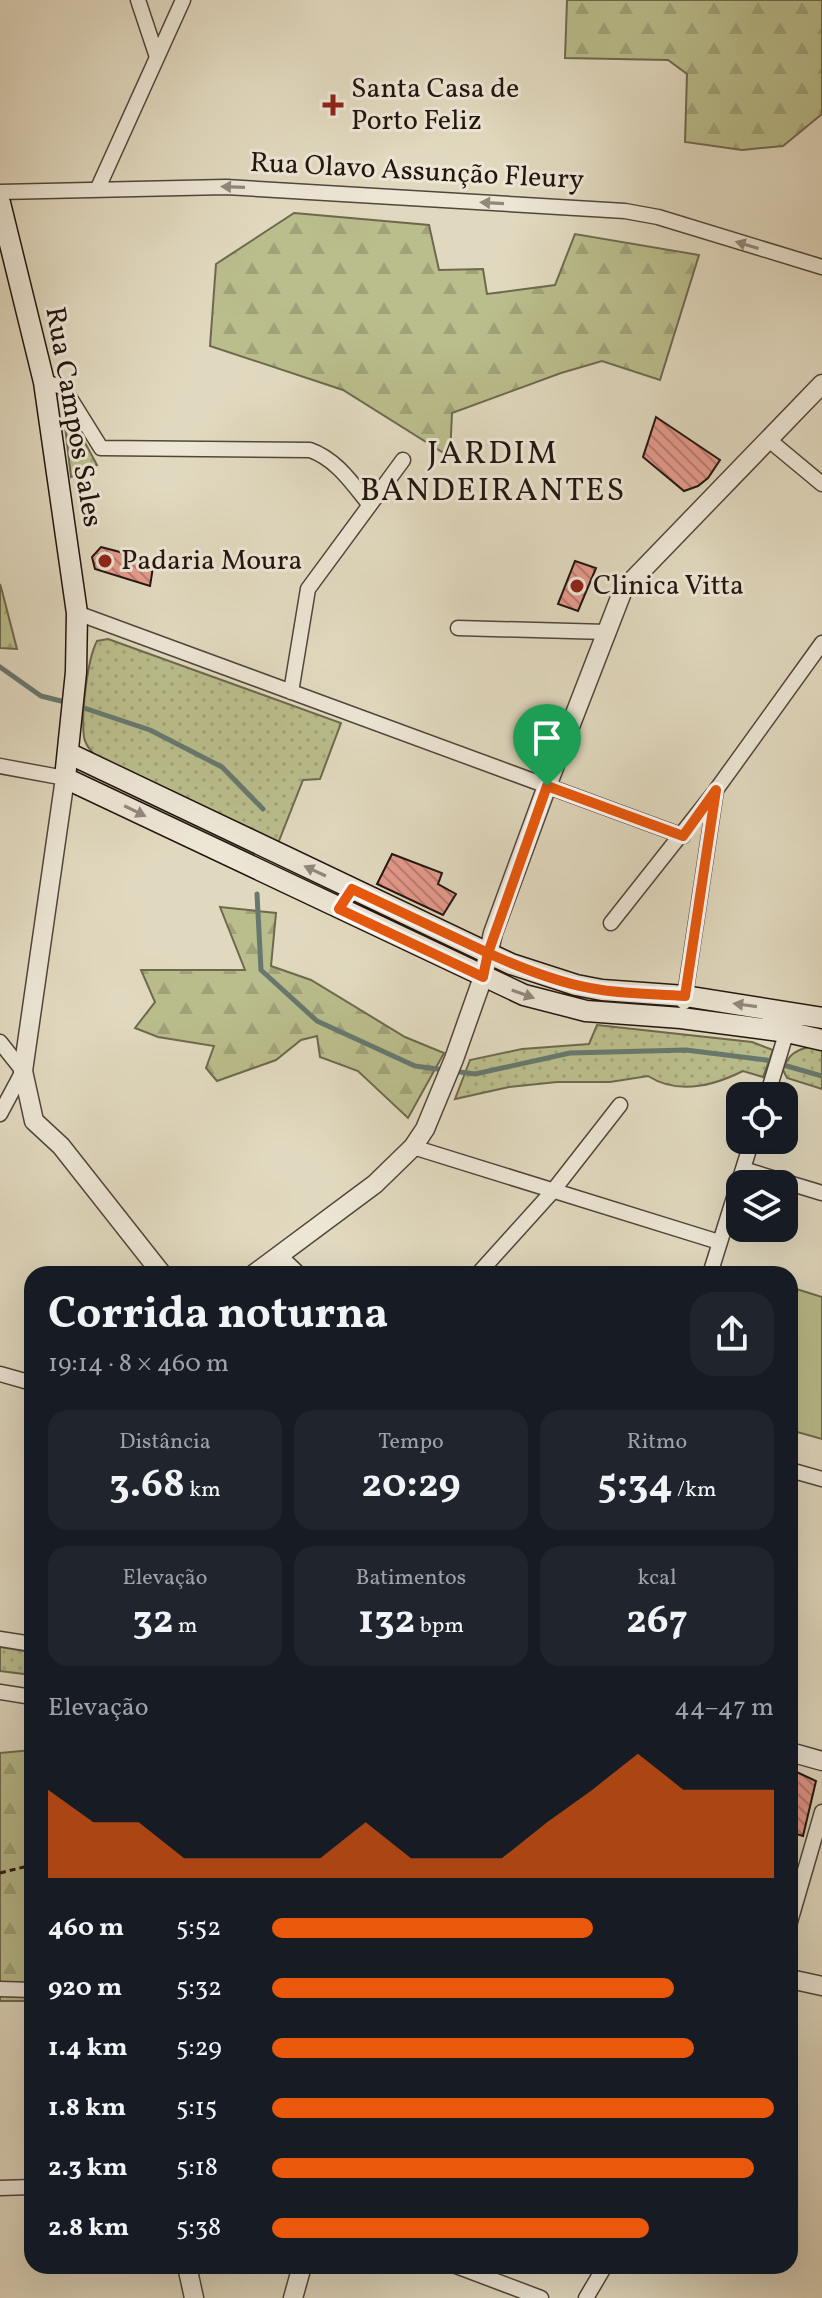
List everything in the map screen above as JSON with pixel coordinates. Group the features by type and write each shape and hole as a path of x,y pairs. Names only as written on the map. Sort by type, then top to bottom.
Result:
{"main road":[{"name":"Rua Campos Sales","path":"0,203 44,382 77,613 76,672 65,778"},
{"path":"68,753 511,964 602,990 685,996 787,1032 822,1018"},
{"path":"65,778 524,995 568,1008 681,1018 787,1032 822,1040"},
{"path":"339,909 352,889"}],"street":[{"path":"138,0 157,57"},
{"path":"98,188 183,0"},
{"name":"Rua Olavo Assunção Fleury","path":"0,192 226,187 625,211 658,217 822,267"},
{"path":"44,382 63,387 101,448 310,450 324,455 336,465 369,504"},
{"path":"265,1266 375,1184 413,1147 425,1129 454,1059 547,786 623,590 822,384"},
{"path":"769,440 822,484"},
{"path":"291,692 308,589 403,460"},
{"path":"77,613 683,836"},
{"path":"458,628 607,632"},
{"path":"611,923 683,836 822,643"},
{"path":"0,766 65,778"},
{"name":"Rua Campos Sales","path":"23,1071 65,778"},
{"path":"681,1018 716,790"},
{"path":"771,1082 787,1032"},
{"path":"0,1042 23,1071 34,1121 61,1146 156,1266"},
{"path":"0,1114 23,1071"},
{"path":"485,1266 552,1192 620,1105"},
{"path":"413,1147 719,1242"},
{"path":"712,1266 748,1154"},
{"path":"743,1169 822,1193"},
{"path":"279,1255 291,1266"},
{"path":"0,1374 24,1381"},
{"path":"798,1472 822,1479"},
{"path":"0,1639 24,1643"},
{"path":"0,1692 24,1696"},
{"path":"798,1754 822,1761"},
{"path":"798,1894 822,1812"},
{"path":"798,1981 822,1986"},
{"path":"0,1989 24,1990"},
{"path":"0,2188 24,2187"},
{"path":"189,2274 194,2298"},
{"path":"293,2298 300,2274"},
{"path":"477,2274 541,2298"},
{"path":"586,2298 600,2274"}],"path":[{"path":"0,1873 24,1867"}],"green space":[{"path":"567,0 822,0 822,114 783,146 742,150 685,142 687,74 668,60 565,58"},
{"path":"294,213 429,225 439,270 483,269 487,294 555,285 575,234 699,255 660,380 602,361 561,373 452,413 450,457 343,390 210,346 216,264"},
{"path":"62,400 97,465 71,477"},
{"path":"0,584 1,587 17,649 0,648"},
{"path":"108,639 341,723 320,779 303,780 277,846 103,762 91,751 85,741 83,727 88,674 97,641"},
{"path":"220,907 276,913 271,966 311,980 405,1037 444,1053 408,1118 358,1071 320,1057 317,1036 301,1040 276,1060 217,1081 206,1068 214,1046 158,1037 135,1028 155,1002 141,970 245,970"},
{"path":"597,1025 752,1042 773,1050 763,1077 743,1071 720,1081 683,1087 659,1082 648,1076 610,1082 557,1082 509,1087 455,1099 470,1060 522,1049 589,1044"},
{"path":"812,1046 822,1050 822,1089 787,1078 783,1070 793,1054"},
{"path":"798,1290 822,1297 822,1439 798,1432"},
{"path":"0,1647 24,1651 24,1674 0,1671"},
{"path":"24,1751 24,2001 0,2001 0,1753"}],"building":[{"path":"656,417 720,460 708,478 698,486 684,491 643,457"},
{"path":"101,547 154,561 150,586 95,569 92,557"},
{"name":"Clinica Vitta","path":"575,561 596,568 578,611 558,604"},
{"path":"392,854 442,873 438,884 456,894 443,915 377,884"},
{"path":"798,1773 816,1781 803,1836 798,1834"}],"waterway":[{"path":"0,667 41,696 69,703"},
{"path":"78,706 150,730 222,767 263,809"},
{"path":"257,894 261,970 317,1021 415,1066 475,1074 570,1053 686,1050 766,1060 822,1076"}],"place":[{"name":"Santa Casa de Porto Feliz","path":"333,105"},
{"name":"Padaria Moura","path":"105,561"},
{"name":"Clinica Vitta","path":"577,586"}],"district":[{"name":"JARDIM BANDEIRANTES","path":"493,474"}],"route":[{"path":"547,786 488,953 352,889 339,909 483,977 488,953 511,964 576,985 685,996 716,790 683,836 547,786"}]}
